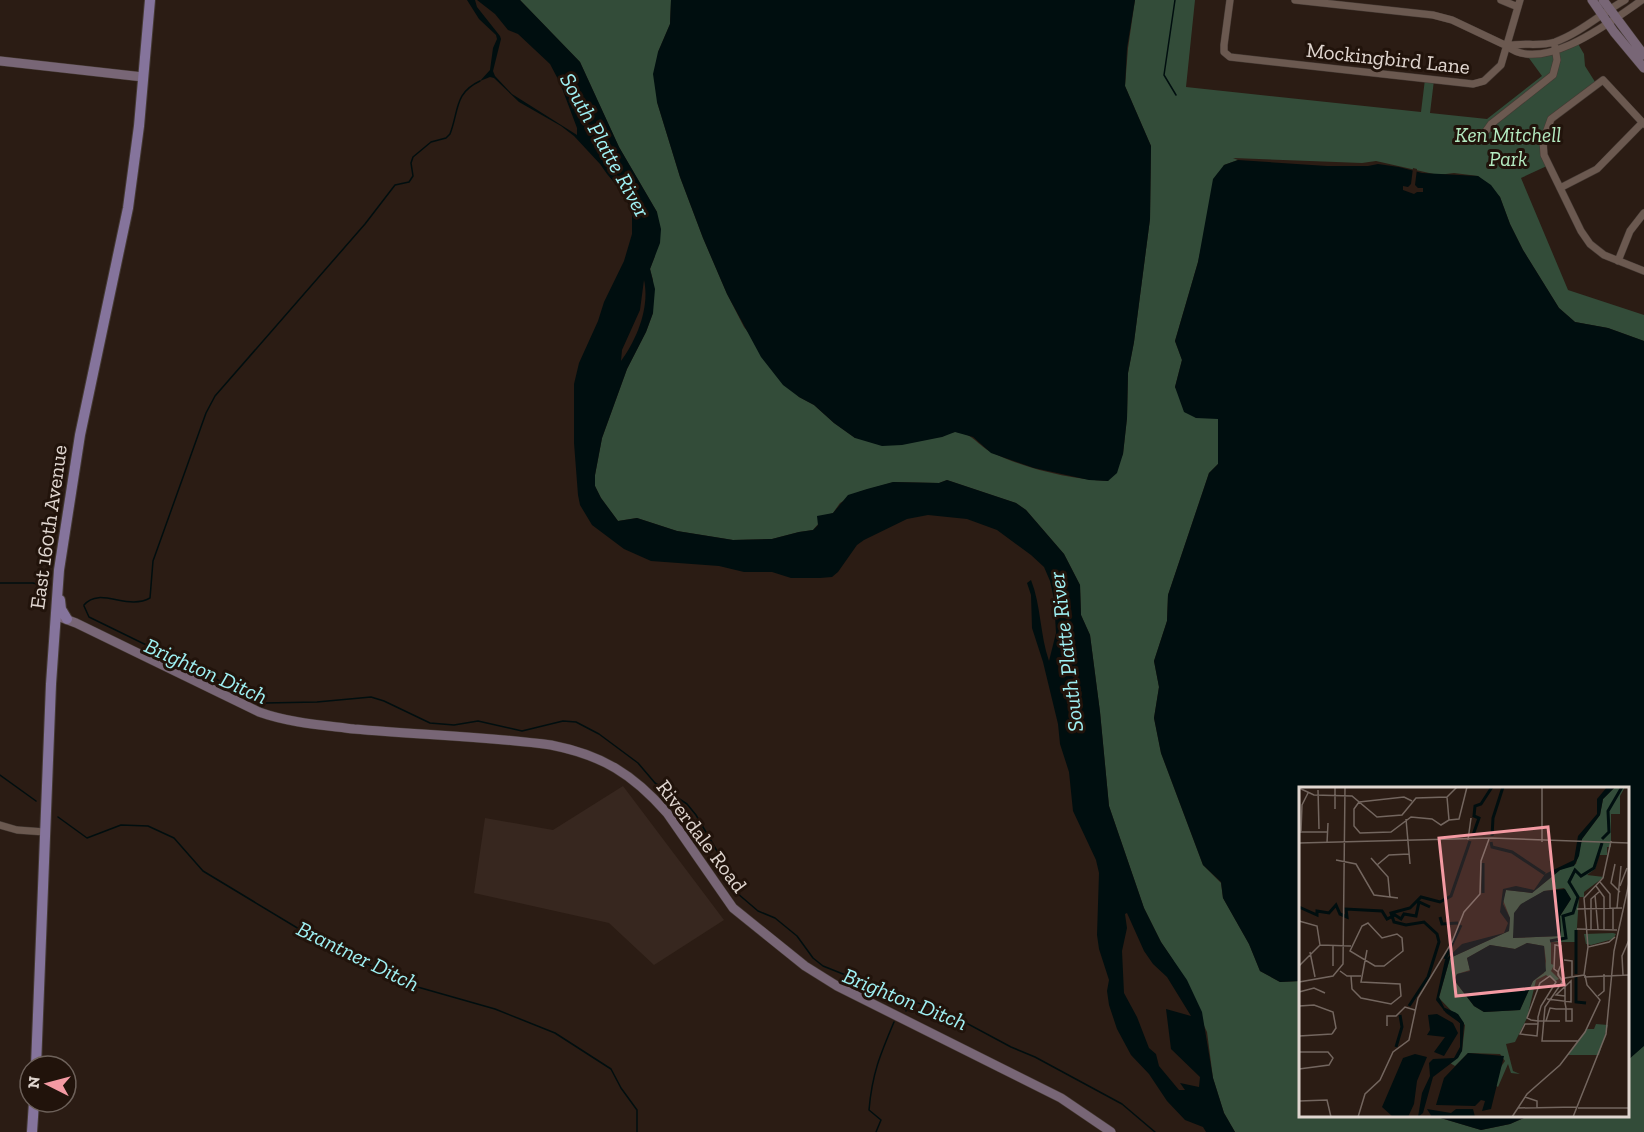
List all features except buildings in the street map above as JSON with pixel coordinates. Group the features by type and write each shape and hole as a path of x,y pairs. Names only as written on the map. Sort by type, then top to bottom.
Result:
{"main road":[{"name":"East 160th Avenue","path":"36,1054 55,616 59,570 80,435 128,208 150,0"},
{"path":"59,570 60,605 67,619"},
{"path":"32,1132 33,1114"}],"street":[{"name":"Mockingbird Lane","path":"1230,0 1224,52 1230,57 1473,84 1484,81 1501,65 1519,3"},
{"path":"1295,0 1441,16 1507,46 1515,52 1526,54 1556,50 1577,42 1625,0"},
{"path":"1501,0 1519,3"},
{"path":"1592,0 1644,55"},
{"path":"1603,0 1608,16 1644,69"},
{"path":"1507,46 1554,42 1642,0"},
{"path":"1486,131 1491,124 1553,75 1557,65 1554,42"},
{"path":"0,61 143,77"},
{"path":"1560,188 1597,169 1643,124 1603,80 1551,120 1544,134 1543,147 1547,161 1560,188 1585,238 1597,250 1644,271"},
{"path":"1618,261 1630,231 1644,213"},
{"name":"Riverdale Road","path":"55,616 67,619 277,718 364,730 551,745 569,748 601,760 633,780 656,800 728,903 744,919 805,966 837,986 1061,1098 1111,1132"},
{"path":"0,825 17,830 45,832"}],"shaded area":[{"path":"623,786 724,920 654,965 609,923 474,893 485,818 553,830"}],"green space":[{"name":"Ken Mitchell Park","path":"520,0 671,0 670,24 658,52 657,102 680,177 703,238 744,327 799,397 814,405 855,438 942,437 960,432 970,436 991,452 1033,468 1078,478 1108,481 1123,454 1128,373 1150,219 1151,146 1125,86 1135,0 1195,0 1186,87 1421,112 1425,79 1434,80 1430,113 1487,119 1542,76 1526,54 1577,42 1584,54 1585,66 1597,85 1558,113 1543,141 1549,165 1521,178 1568,290 1644,315 1644,341 1608,328 1575,322 1559,308 1523,250 1500,197 1478,176 1454,173 1438,175 1376,161 1362,163 1233,158 1238,160 1224,165 1175,341 1182,360 1175,387 1196,418 1218,418 1218,464 1209,473 1168,595 1167,621 1154,661 1159,687 1154,718 1161,753 1203,865 1221,883 1223,898 1249,944 1260,971 1280,982 1299,981 1299,1117 1437,1117 1481,1130 1510,1124 1526,1117 1629,1117 1629,1059 1644,1045 1644,1132 1235,1132 1224,1113 1213,1078 1207,1032 1173,960 1144,908 1109,806 1090,635 1081,615 1080,585 1064,554 1026,510 1016,503 947,480 939,483 894,482 859,492 840,503 833,513 825,516 813,530 772,539 733,540 677,531 637,518 618,521 595,486 595,475 602,438 627,369 653,313 653,280 650,269 655,256 657,212 619,147 580,62"}],"water":[{"name":"South Platte River","path":"467,0 475,0 477,7 500,36 493,71 495,76 512,94 577,135 577,128 560,83 550,64 518,34 508,30 495,14 477,0 520,0 580,62 619,147 657,212 661,229 660,243 650,269 655,289 653,313 627,369 602,438 595,475 595,486 601,498 618,521 637,518 677,531 733,540 772,539 813,530 818,525 817,516 833,513 848,495 893,482 939,483 947,480 1016,503 1026,510 1064,554 1080,585 1081,615 1090,635 1109,806 1144,908 1161,942 1187,980 1202,1012 1213,1078 1224,1113 1235,1132 1206,1132 1203,1127 1185,1120 1131,1055 1117,1029 1109,1005 1107,991 1109,980 1097,935 1099,873 1096,860 1073,811 1069,772 1060,744 1058,724 1043,662 1032,628 1031,595 1027,583 1031,580 1049,661 1056,633 1054,599 1044,567 997,530 967,519 928,515 907,519 864,540 857,545 838,572 832,577 820,578 791,578 772,572 744,572 719,566 651,561 624,549 592,525 580,505 578,495 574,443 574,384 579,363 624,261 632,234 632,212 623,193 574,136 519,102 494,78 490,77 480,81 490,70 493,48 497,39 496,35 479,19","holes":["644,280 644,312 637,333 621,361 622,350 640,310","1127,913 1144,951 1153,964 1167,977 1191,1016 1166,1009 1171,1049 1200,1077 1199,1087 1180,1083 1185,1090 1179,1090 1159,1066 1156,1054 1149,1048 1137,1017 1124,993 1122,951 1127,928 1125,914"]},
{"path":"671,0 1135,0 1127,48 1125,86 1151,146 1150,219 1128,373 1123,454 1117,473 1108,481 1089,480 1034,468 991,453 973,437 955,432 902,445 882,446 855,438 814,405 783,385 761,357 727,294 680,177 657,102 653,74 658,52 670,24"},
{"path":"1238,160 1327,166 1378,164 1422,173 1478,176 1491,185 1500,197 1523,250 1559,308 1575,322 1608,328 1644,341 1644,1046 1629,1059 1629,787 1299,787 1299,981 1280,982 1260,971 1249,944 1223,898 1221,882 1203,865 1161,753 1154,718 1159,687 1154,661 1167,621 1168,595 1209,473 1218,464 1218,419 1196,418 1184,412 1175,387 1182,360 1175,341 1198,262 1213,179 1224,165"},
{"path":"1437,1117 1526,1117 1510,1124 1481,1130"}],"pier":[{"path":"1413,168 1417,169 1415,185 1423,188 1423,192 1414,194 1403,190 1403,186 1408,187 1411,184"}],"waterway":[{"path":"1175,0 1164,75 1176,95"},
{"path":"84,605 98,598 132,602 150,598 153,561 206,413 215,396 365,224 395,185 409,182 413,176 411,163 413,157 431,142 446,138 450,134 461,97 480,81"},
{"name":"Brighton Ditch","path":"0,583 33,583 44,586"},
{"name":"Brighton Ditch","path":"84,606 89,617 265,703 317,702 371,697 430,723 454,725 478,721 522,731 563,721 576,722 599,734 638,763 655,783 687,804 717,851 737,893 758,911 775,918 797,936 813,958 823,966 848,976 872,990 942,1010 1122,1104 1155,1132"},
{"name":"Brantner Ditch","path":"0,775 36,801"},
{"name":"Brantner Ditch","path":"58,817 87,838 121,825 148,826 174,838 203,871 309,935 407,984 495,1009 555,1033 611,1069 637,1110 637,1132"},
{"path":"906,1011 907,1000"},
{"path":"876,1132 881,1120 869,1110 872,1086 894,1022"}]}
